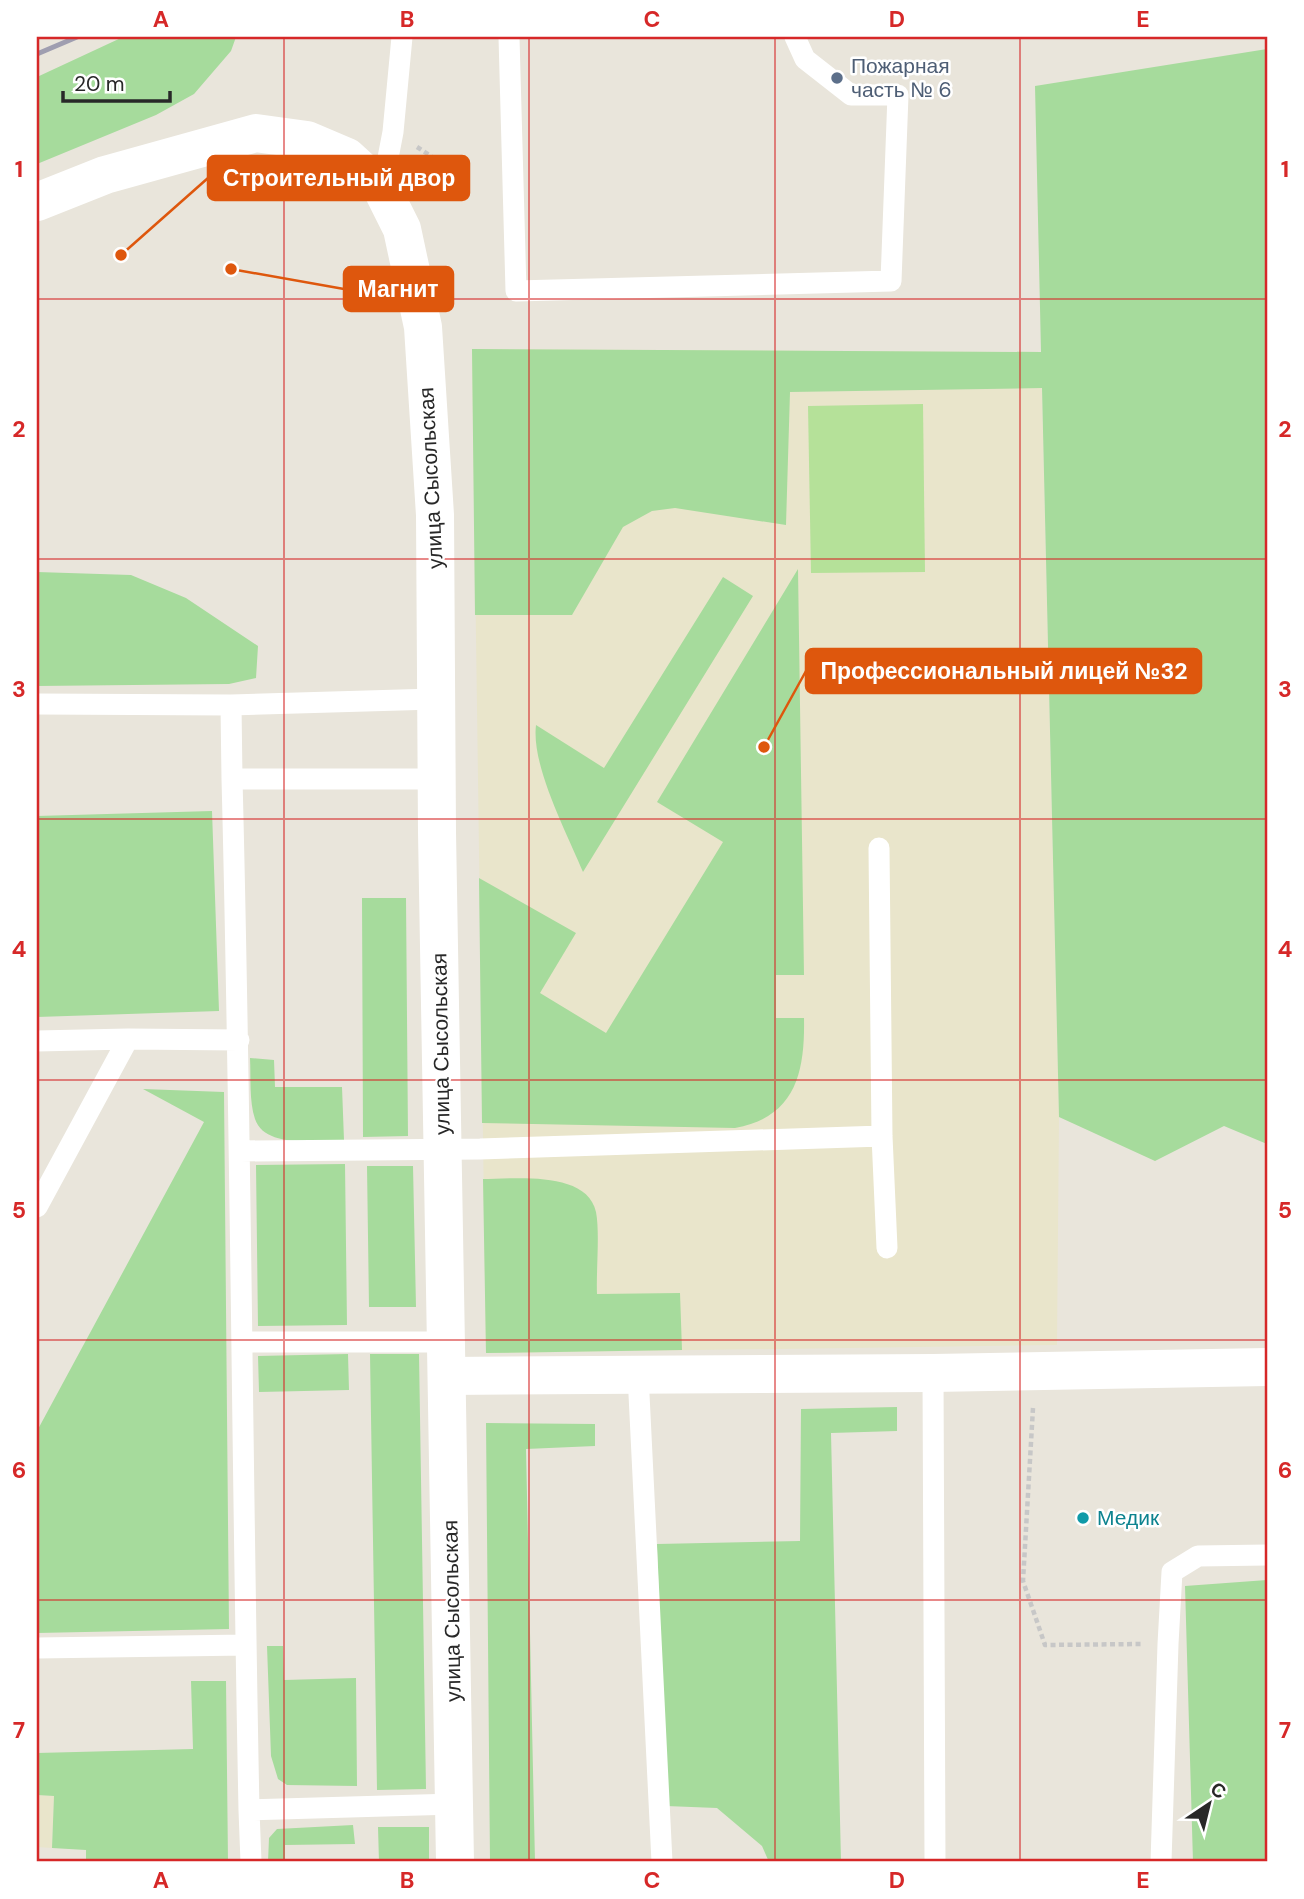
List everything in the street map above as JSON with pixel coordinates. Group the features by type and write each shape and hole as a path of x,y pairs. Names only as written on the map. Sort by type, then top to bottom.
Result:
{"main road":[{"path":"37,202 105,175 256,133 307,140 347,157 382,189"},
{"name":"улица Сысольская","path":"382,189 402,229 423,327 435,515 435,699 456,1862"},
{"path":"447,1359 638,1374 1035,1372 1267,1367"}],"lane":[{"path":"382,189 393,132 402,37"},
{"path":"509,37 516,291 891,281 898,95 851,95 805,59 795,37"},
{"path":"37,704 231,705 435,699"},
{"path":"231,705 239,1041 251,1862"},
{"path":"232,779 437,779"},
{"path":"879,848 887,1248"},
{"path":"37,1207 128,1039"},
{"path":"37,1041 239,1041"},
{"path":"240,1151 443,1150 883,1136"},
{"path":"242,1342 447,1359"},
{"path":"933,1373 935,1862"},
{"path":"638,1374 663,1862"},
{"path":"1161,1862 1172,1572 1198,1556 1266,1553"},
{"path":"37,1648 246,1645"},
{"path":"249,1810 455,1804"}],"path":[{"path":"393,132 460,175"},
{"path":"1035,1372 1023,1581 1045,1645 1168,1644"}],"shaded area":[{"path":"472,349 1041,352 1059,1117 1057,1345 486,1353"},
{"path":"37,1795 54,1796 52,1848 37,1847"}],"green space":[{"path":"123,37 236,37 231,51 194,94 156,115 37,164 37,77"},
{"path":"1267,49 1267,1144 1224,1126 1155,1161 1059,1117 1042,388 790,392 786,525 675,508 652,511 623,527 572,615 475,615 472,349 1041,352 1035,86"},
{"path":"923,404 925,572 811,573 808,406"},
{"path":"798,569 804,975 776,975 776,1018 804,1018 802,1056 793,1089 784,1103 772,1114 735,1128 482,1123 479,878 576,933 540,993 606,1033 723,842 657,802"},
{"path":"37,572 131,575 186,598 258,646 256,678 229,684 37,686"},
{"path":"723,577 753,596 583,872 544,779 536,741 536,725 604,768"},
{"path":"212,811 219,1011 37,1017 37,816"},
{"path":"362,898 406,898 408,1136 363,1137"},
{"path":"250,1058 274,1060 275,1087 342,1087 344,1140 294,1141 269,1135 261,1129 255,1119 252,1105"},
{"path":"143,1089 224,1092 229,1629 37,1633 37,1431 204,1122"},
{"path":"345,1164 347,1325 258,1326 256,1165"},
{"path":"367,1166 413,1166 416,1307 369,1307"},
{"path":"530,1178 564,1183 579,1189 590,1199 596,1212 597,1294 680,1293 682,1350 486,1353 483,1179"},
{"path":"348,1354 349,1390 259,1392 258,1356"},
{"path":"370,1354 419,1354 426,1789 377,1790"},
{"path":"897,1407 897,1431 831,1433 841,1862 769,1862 762,1846 717,1808 666,1806 657,1544 800,1541 801,1409"},
{"path":"486,1423 595,1424 595,1446 526,1449 535,1862 490,1862"},
{"path":"1267,1580 1267,1862 1193,1862 1185,1586"},
{"path":"267,1646 283,1646 284,1680 356,1678 357,1786 287,1785 278,1779 271,1756"},
{"path":"191,1681 226,1681 228,1862 86,1862 86,1850 52,1848 54,1796 37,1795 37,1753 193,1749"},
{"path":"353,1825 355,1844 285,1845 285,1862 268,1862 269,1838 277,1829"},
{"path":"378,1827 429,1827 429,1862 379,1862"}],"railway":[{"path":"37,54 77,37"}],"place":[{"name":"Пожарная часть № 6","path":"837,78"},
{"name":"Строительный двор","path":"121,255"},
{"name":"Магнит","path":"231,269"},
{"name":"Профессиональный лицей №32","path":"764,747"},
{"name":"Медик","path":"1083,1518"}]}
